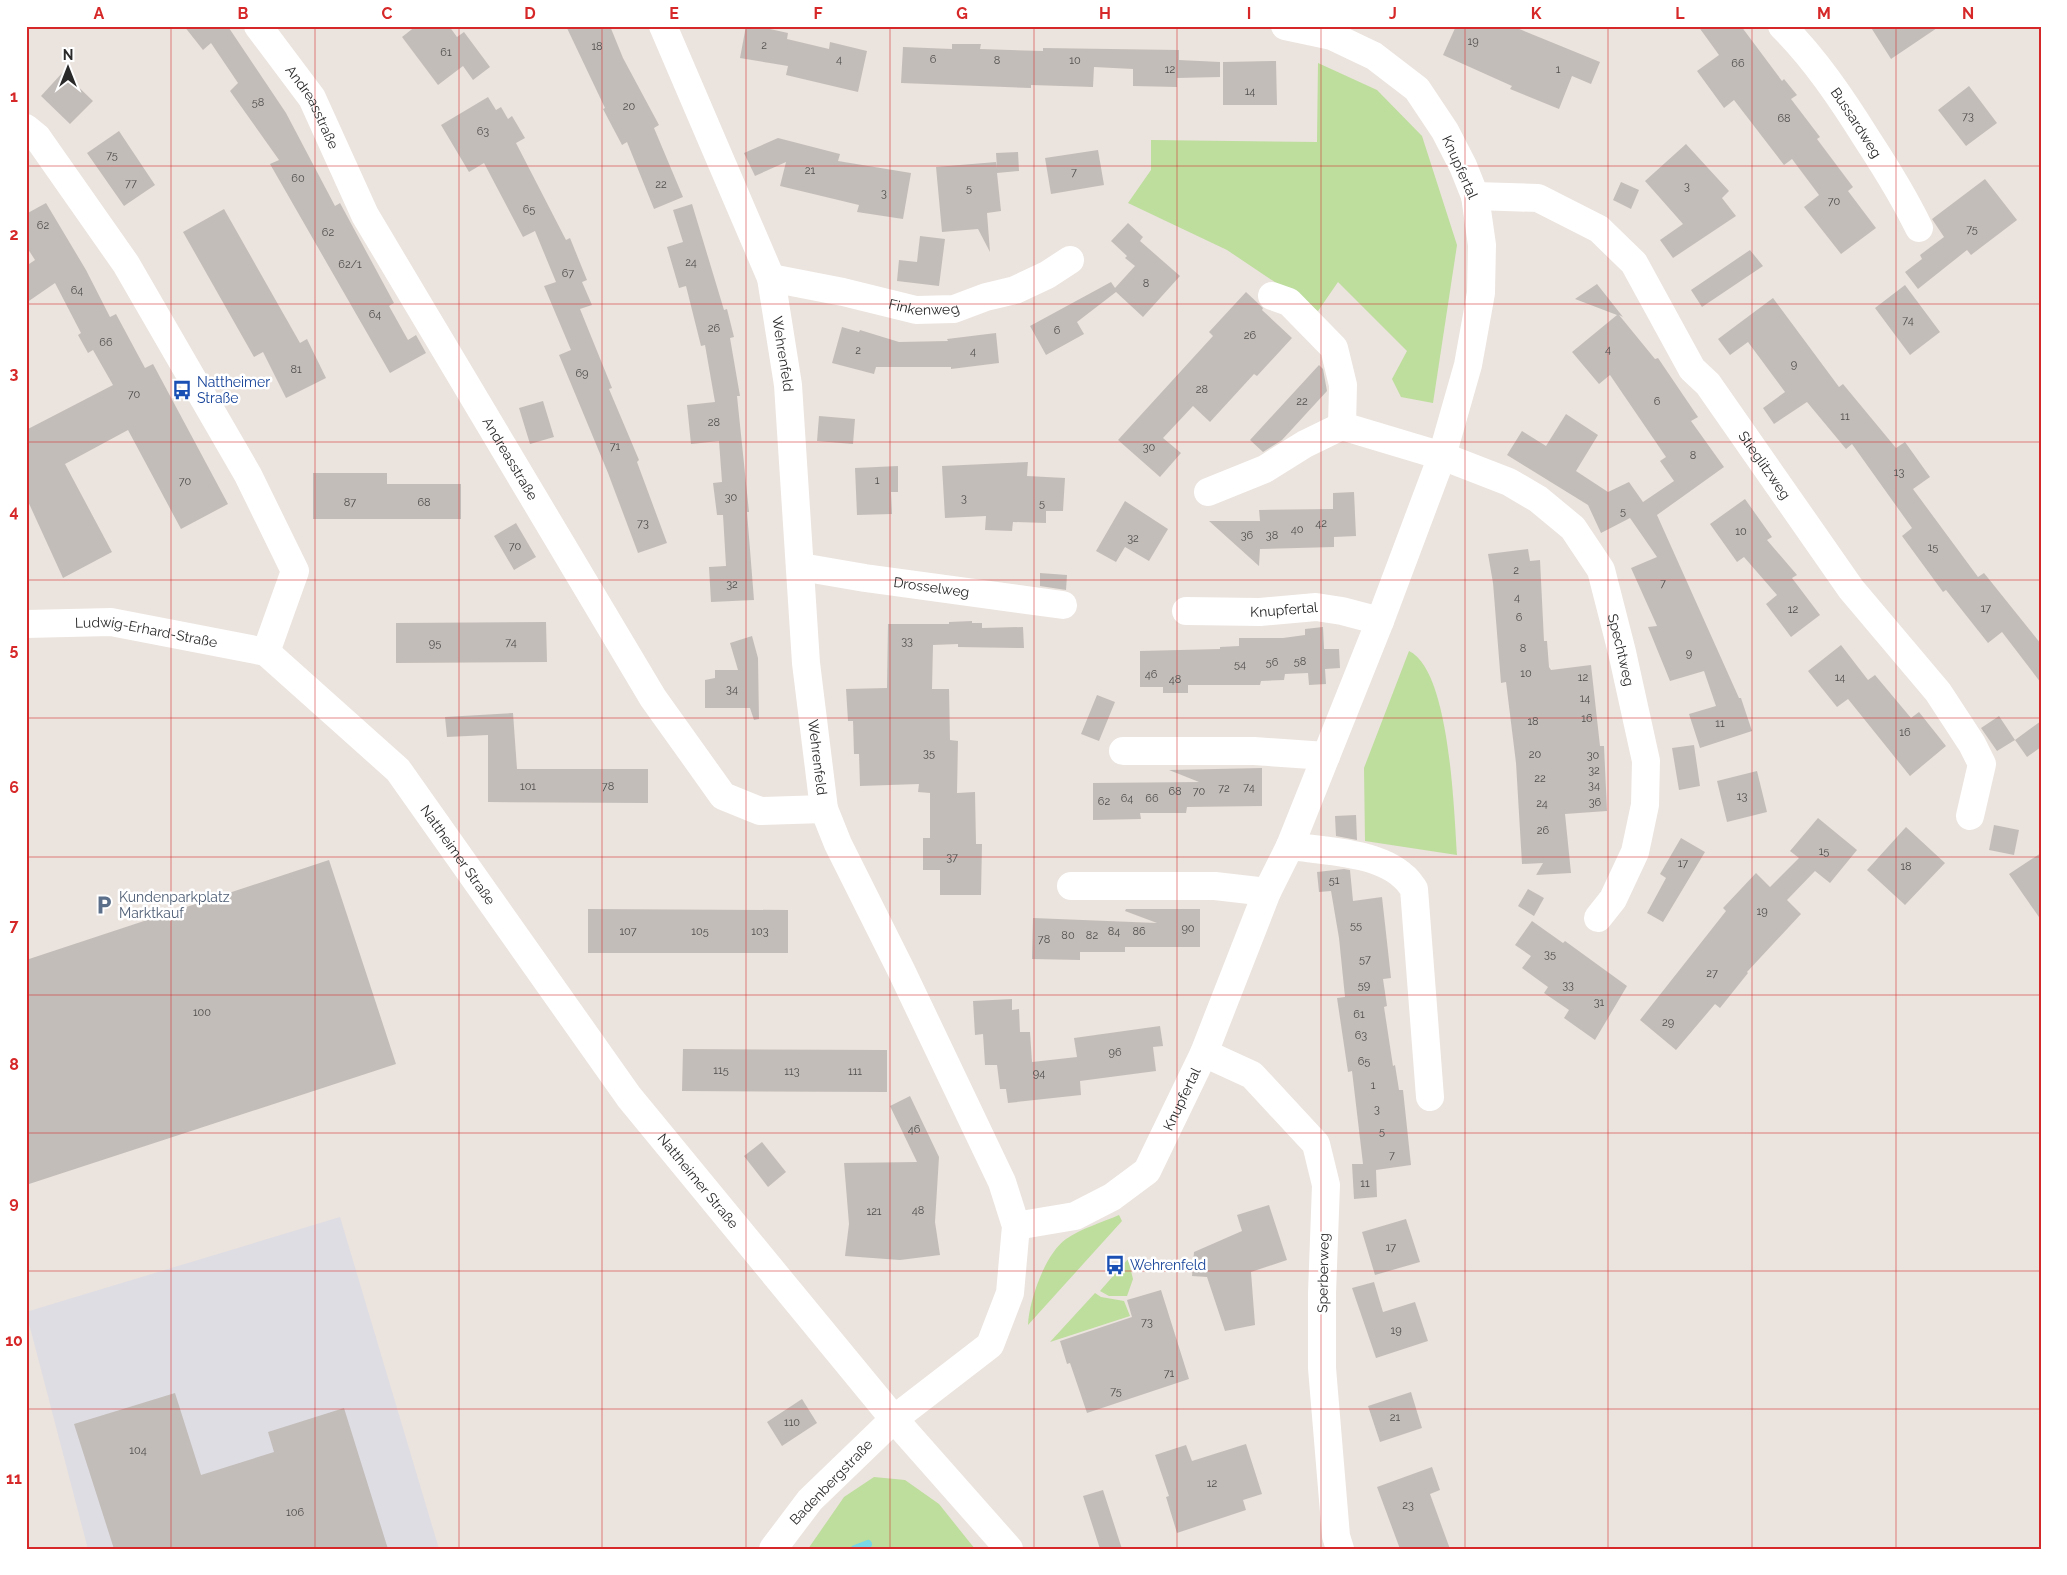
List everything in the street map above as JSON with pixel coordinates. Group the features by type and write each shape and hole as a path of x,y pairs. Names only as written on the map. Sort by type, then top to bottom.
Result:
{"street":[{"name":"Andreasstraße","path":"258,26 312,98 365,215 653,698 723,796 760,811 824,809"},
{"name":"Wehrenfeld","path":"663,26 771,278 788,385 806,663 824,809 838,844 906,979 1002,1182 1016,1226 1010,1292 990,1345 894,1419"},
{"name":"Knupfertal","path":"1016,1226 1075,1216 1112,1196 1147,1171 1204,1053 1267,892 1290,846 1380,621 1442,456 1468,365 1481,293 1482,246 1475,196 1463,166 1445,131 1417,89 1374,56 1332,36 1285,26"},
{"name":"Bussardweg","path":"1782,26 1842,99 1903,195 1920,228"},
{"path":"26,128 37,137 126,264 248,475 295,571 266,652"},
{"name":"Stieglitzweg","path":"1475,196 1538,198 1599,229 1634,263 1692,369 1708,384 1851,589 1938,692 1972,744 1982,764 1970,816"},
{"name":"Finkenweg","path":"771,278 843,292 916,310 954,309 986,297 1015,290 1047,275 1070,260"},
{"path":"1272,296 1289,302 1334,348 1343,384 1342,426"},
{"path":"1208,492 1266,469 1305,444 1342,426 1442,456"},
{"name":"Spechtweg","path":"1442,456 1509,482 1538,499 1573,528 1601,570 1622,652 1646,761 1645,805 1635,852 1613,900 1598,918"},
{"name":"Drosselweg","path":"801,567 912,585 1063,605"},
{"name":"Knupfertal","path":"1186,612 1260,612 1316,607 1342,611 1380,621"},
{"name":"Ludwig-Erhard-Straße","path":"26,624 111,622 266,652"},
{"name":"Nattheimer Straße","path":"266,652 398,770 629,1097 894,1419 1009,1549"},
{"path":"1123,751 1254,751 1326,756"},
{"path":"1290,846 1360,856 1391,868 1404,877 1414,889 1430,1097"},
{"path":"1071,886 1215,886 1267,892"},
{"name":"Sperberweg","path":"1204,1053 1252,1075 1316,1144 1326,1185 1322,1292 1322,1368 1336,1536 1340,1549"},
{"name":"Badenbergstraße","path":"773,1549 810,1500 894,1419"}],"shaded area":[{"path":"340,1217 439,1549 88,1549 26,1312"}],"green space":[{"path":"1318,63 1377,90 1422,136 1457,245 1433,403 1401,397 1392,379 1407,351 1338,282 1318,311 1227,250 1128,203 1151,170 1151,140 1317,142"},
{"path":"1409,651 1423,663 1433,685 1441,713 1451,777 1457,855 1365,841 1364,768"},
{"path":"1119,1215 1122,1221 1028,1325 1035,1291 1045,1266 1058,1246 1078,1232"},
{"path":"1128,1259 1133,1279 1127,1296 1109,1296 1100,1291"},
{"path":"1095,1293 1101,1297 1124,1301 1130,1316 1050,1342"},
{"path":"874,1477 905,1480 939,1504 975,1549 808,1549 844,1497"}],"building":[{"path":"184,26 232,26 229,28 286,113 335,206 340,203 394,303 389,306 408,340 416,335 426,353 390,373 270,164 279,160 230,91 238,83 211,43 203,50"},
{"path":"416,26 449,26 457,37 464,32 490,67 473,80 463,66 438,85 402,37"},
{"path":"566,26 610,26 623,58 659,125 654,128 683,197 654,209 627,142 622,145 603,109 605,108"},
{"path":"746,26 756,26 788,33 787,39 829,49 830,42 867,51 858,92 786,75 788,66 740,58"},
{"path":"1456,26 1512,26 1600,62 1591,84 1572,76 1559,109 1510,89 1512,86 1443,55"},
{"path":"1698,26 1741,26 1782,81 1784,79 1797,95 1791,99 1820,137 1817,139 1853,187 1848,191 1876,228 1841,254 1804,207 1819,195 1792,159 1784,165 1734,100 1724,108 1697,71 1719,55"},
{"path":"1870,26 1940,26 1891,59"},
{"path":"952,44 981,44 980,49 1043,51 1043,48 1179,50 1179,60 1220,62 1220,77 1177,78 1177,87 1133,86 1133,69 1094,67 1093,87 1031,85 1031,88 901,83 903,47 952,49"},
{"path":"1276,61 1277,105 1223,105 1223,62"},
{"path":"63,72 93,101 70,124 41,96"},
{"path":"1969,86 1997,123 1966,146 1938,110"},
{"path":"488,97 496,110 501,107 508,119 512,116 525,138 516,143 566,240 570,238 587,280 582,282 592,305 580,309 612,388 609,389 639,460 637,462 667,543 638,553 608,473 559,355 571,350 544,286 556,282 535,231 523,237 484,163 469,172 441,125"},
{"path":"119,131 155,185 124,206 87,153"},
{"path":"778,138 840,154 838,161 911,173 903,219 857,212 859,205 780,186 786,162 755,176 744,153"},
{"path":"1686,144 1729,191 1722,198 1736,216 1673,258 1660,240 1683,224 1645,181"},
{"path":"1098,150 1104,185 1051,194 1045,158"},
{"path":"1018,152 1019,171 997,173 1001,211 987,213 990,252 978,229 942,232 936,167 996,162 997,168 996,153"},
{"path":"1985,179 2017,220 1971,255 1967,250 1918,289 1905,272 1922,259 1920,255 1944,237 1932,219"},
{"path":"1621,182 1639,190 1631,209 1613,200"},
{"path":"46,203 86,270 110,317 116,314 145,368 153,364 228,504 181,529 128,430 65,464 112,552 63,578 26,497 26,430 113,385 93,350 88,353 78,335 81,333 55,283 26,303 26,266 35,260 26,246 26,214"},
{"path":"692,204 724,310 727,309 734,337 730,338 740,396 737,396 749,512 747,512 754,600 711,602 709,567 726,566 723,515 717,515 713,483 722,482 719,441 691,444 687,405 715,402 705,345 701,346 686,286 679,288 667,247 683,242 673,210"},
{"path":"224,209 300,343 307,339 326,378 286,398 263,352 254,357 183,232"},
{"path":"1128,223 1143,237 1140,241 1180,276 1143,317 1116,292 1077,322 1084,334 1046,355 1030,326 1111,282 1115,288 1135,266 1125,258 1127,256 1111,241"},
{"path":"920,236 945,239 939,286 897,281 899,260 917,262"},
{"path":"1750,250 1763,266 1702,307 1691,290"},
{"path":"1597,284 1623,317 1619,315 1655,359 1658,358 1698,417 1691,421 1724,467 1657,515 1739,698 1741,698 1752,731 1700,748 1689,714 1716,706 1704,671 1670,681 1648,627 1657,626 1631,568 1657,557 1630,518 1601,533 1588,505 1507,455 1522,431 1546,446 1566,414 1598,435 1576,471 1608,492 1629,482 1643,502 1674,481 1660,461 1666,457 1610,375 1599,384 1572,352 1617,315 1575,299"},
{"path":"1905,285 1940,332 1910,355 1875,308"},
{"path":"1246,292 1292,338 1257,376 1254,374 1210,422 1193,406 1163,438 1181,453 1160,477 1118,440 1213,336 1209,332"},
{"path":"1773,298 1839,387 1843,384 1896,448 1905,442 1930,477 1913,489 1978,577 1984,573 2041,644 2041,683 2002,632 1988,643 1946,590 1943,592 1902,536 1912,528 1852,444 1846,449 1807,402 1774,424 1763,408 1785,392 1748,342 1730,355 1718,339"},
{"path":"842,327 859,332 860,330 899,342 948,341 947,339 996,333 999,363 951,369 951,367 876,367 874,374 832,363"},
{"path":"1319,365 1323,369 1327,391 1282,440 1263,452 1250,440"},
{"path":"543,401 554,437 530,444 519,408"},
{"path":"819,416 855,419 853,444 817,441"},
{"path":"1028,462 1027,476 1065,478 1063,511 1046,511 1046,523 1013,522 1012,531 985,530 986,516 945,518 942,466"},
{"path":"898,466 898,492 891,492 892,514 857,515 855,468"},
{"path":"313,473 387,473 387,484 461,484 461,519 313,519"},
{"path":"1354,492 1356,536 1334,537 1334,547 1260,549 1259,566 1209,521 1260,521 1259,510 1333,509 1333,493"},
{"path":"1745,499 1772,537 1767,540 1797,575 1792,578 1820,615 1791,637 1766,604 1777,595 1744,557 1737,562 1710,524"},
{"path":"1125,501 1168,529 1149,561 1125,547 1116,562 1096,551"},
{"path":"516,523 536,557 514,570 494,536"},
{"path":"1528,549 1530,561 1540,560 1544,641 1547,641 1549,667 1551,670 1591,665 1600,746 1604,746 1607,811 1565,814 1571,873 1536,875 1543,863 1522,864 1516,763 1506,682 1501,683 1493,583 1488,554"},
{"path":"1040,573 1067,575 1066,590 1040,586"},
{"path":"972,621 972,623 982,623 982,628 1023,627 1024,648 958,647 958,644 933,645 932,689 949,689 950,740 958,741 957,793 975,792 976,844 982,844 981,895 940,895 940,870 923,870 923,838 930,838 930,793 918,792 919,784 860,786 859,754 854,754 853,721 848,721 846,689 887,688 888,624 949,624 949,622"},
{"path":"546,622 547,662 396,663 396,623"},
{"path":"1323,627 1324,649 1339,649 1340,668 1325,669 1326,684 1309,685 1308,673 1285,674 1284,680 1261,681 1260,685 1188,685 1188,693 1163,693 1163,687 1140,687 1140,651 1220,649 1220,647 1239,646 1239,638 1283,638 1305,635 1305,629"},
{"path":"752,636 758,658 759,719 754,720 750,708 705,708 705,680 715,678 715,670 738,670 730,643"},
{"path":"1841,645 1868,680 1875,675 1911,718 1919,712 1946,746 1910,776 1848,699 1837,707 1808,671"},
{"path":"1097,695 1115,702 1099,741 1081,734"},
{"path":"513,713 517,769 648,769 648,803 488,802 488,735 447,737 445,717"},
{"path":"1999,716 2015,740 1997,751 1981,728"},
{"path":"2041,721 2041,747 2027,757 2015,740"},
{"path":"1694,745 1700,786 1679,790 1672,748"},
{"path":"1262,768 1262,806 1187,807 1186,813 1140,813 1141,819 1093,820 1093,783 1199,782 1169,770"},
{"path":"1757,771 1767,812 1727,822 1717,781"},
{"path":"1356,815 1357,840 1336,836 1335,816"},
{"path":"1818,818 1857,850 1830,883 1815,871 1787,900 1801,914 1747,972 1720,1008 1715,1004 1676,1050 1640,1020 1726,911 1723,908 1756,873 1770,887 1799,858 1790,851"},
{"path":"1994,825 2019,830 2014,855 1989,850"},
{"path":"1906,827 1945,863 1905,905 1867,870"},
{"path":"1681,838 1705,852 1663,922 1647,913 1666,878 1660,874"},
{"path":"2041,853 2041,920 2009,874"},
{"path":"329,860 396,1064 26,1185 26,960"},
{"path":"1350,870 1353,901 1382,897 1391,978 1383,979 1387,1006 1384,1007 1393,1066 1395,1065 1399,1090 1403,1090 1411,1165 1376,1170 1377,1197 1354,1199 1352,1164 1363,1164 1352,1071 1348,1072 1337,998 1345,997 1339,938 1331,891 1319,892 1317,872"},
{"path":"1528,889 1544,898 1534,916 1518,906"},
{"path":"588,909 788,910 788,953 588,953"},
{"path":"1126,909 1200,909 1200,947 1125,947 1125,952 1080,952 1080,960 1032,959 1033,918 1157,923 1125,911"},
{"path":"1532,921 1563,943 1565,941 1627,986 1595,1040 1564,1018 1569,1010 1544,993 1548,987 1522,968 1531,956 1515,945"},
{"path":"1012,999 1012,1010 1019,1009 1020,1032 1030,1032 1032,1062 1077,1057 1074,1038 1160,1026 1163,1046 1153,1047 1156,1071 1080,1081 1081,1095 1008,1103 1006,1089 1000,1089 997,1065 985,1065 983,1034 975,1035 973,1001"},
{"path":"683,1049 887,1050 887,1092 682,1091"},
{"path":"910,1096 939,1157 935,1222 940,1255 900,1260 845,1256 849,1224 844,1163 917,1162 890,1106"},
{"path":"762,1142 786,1172 768,1187 744,1156"},
{"path":"1269,1205 1287,1260 1251,1272 1255,1325 1225,1331 1207,1277 1192,1276 1194,1252 1242,1231 1237,1215"},
{"path":"1406,1219 1420,1262 1375,1275 1362,1232"},
{"path":"1374,1282 1383,1312 1415,1302 1428,1341 1376,1358 1352,1288"},
{"path":"1161,1290 1189,1379 1087,1413 1070,1363 1067,1364 1060,1341 1132,1317 1127,1300"},
{"path":"1411,1392 1422,1428 1380,1442 1368,1406"},
{"path":"175,1393 201,1475 274,1452 268,1432 344,1408 388,1549 114,1549 74,1424"},
{"path":"802,1399 817,1423 782,1446 767,1422"},
{"path":"1246,1444 1262,1494 1243,1500 1246,1510 1177,1533 1166,1497 1169,1496 1155,1455 1186,1445 1192,1461"},
{"path":"1432,1467 1440,1490 1430,1494 1450,1549 1400,1549 1377,1487"},
{"path":"1103,1490 1122,1549 1100,1549 1083,1496"}],"waterway":[{"path":"855,1549 868,1544"}],"place":[{"name":"Nattheimer Straße","path":"182,390"},
{"name":"Kundenparkplatz Marktkauf","path":"104,905"},
{"name":"Wehrenfeld","path":"1115,1265"}]}
